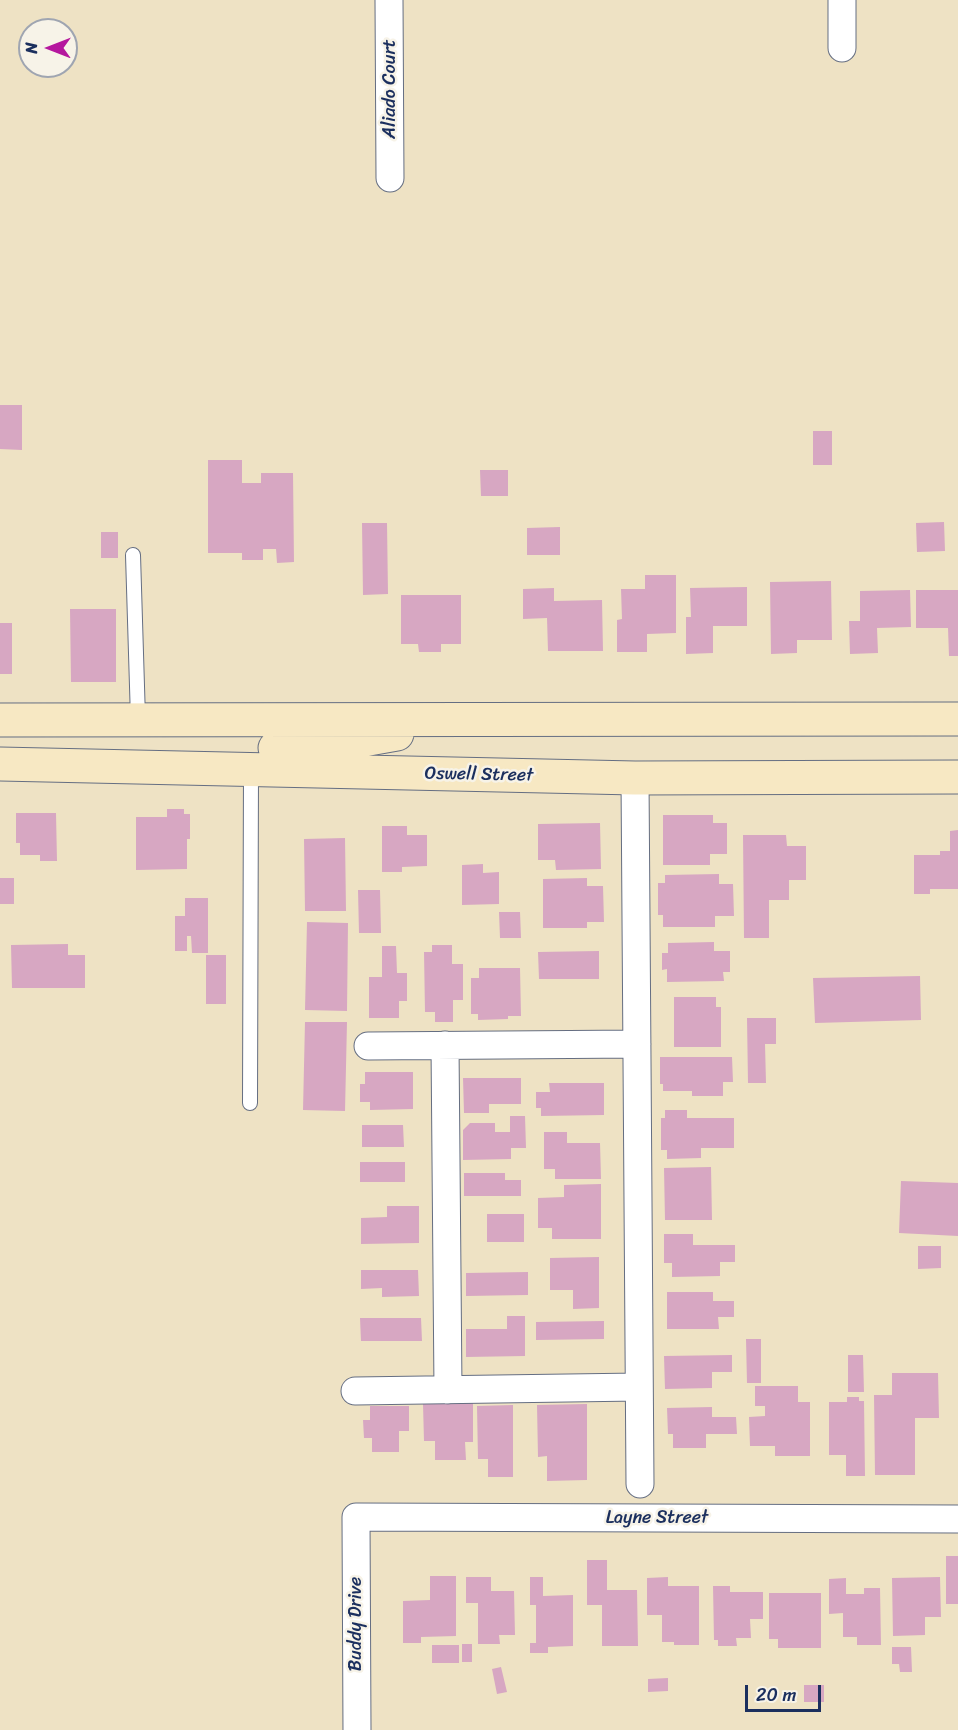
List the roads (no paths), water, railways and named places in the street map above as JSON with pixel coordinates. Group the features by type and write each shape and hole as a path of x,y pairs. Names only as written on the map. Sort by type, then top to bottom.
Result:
{"main road":[{"path":"251,769 259,754 273,748 318,748 505,719"},
{"path":"0,720 958,720"},
{"name":"Oswell Street","path":"0,764 635,778 958,777"}],"street":[{"name":"Aliado Court","path":"389,0 390,178"},
{"path":"842,0 842,48"},
{"path":"635,778 640,1484"},
{"path":"368,1046 637,1044"},
{"path":"445,1045 448,1390"},
{"path":"355,1391 639,1388"},
{"name":"Layne Street","path":"356,1517 958,1519"},
{"name":"Buddy Drive","path":"356,1517 357,1730"}],"lane":[{"path":"133,555 138,719"},
{"path":"250,1103 251,769"}]}
